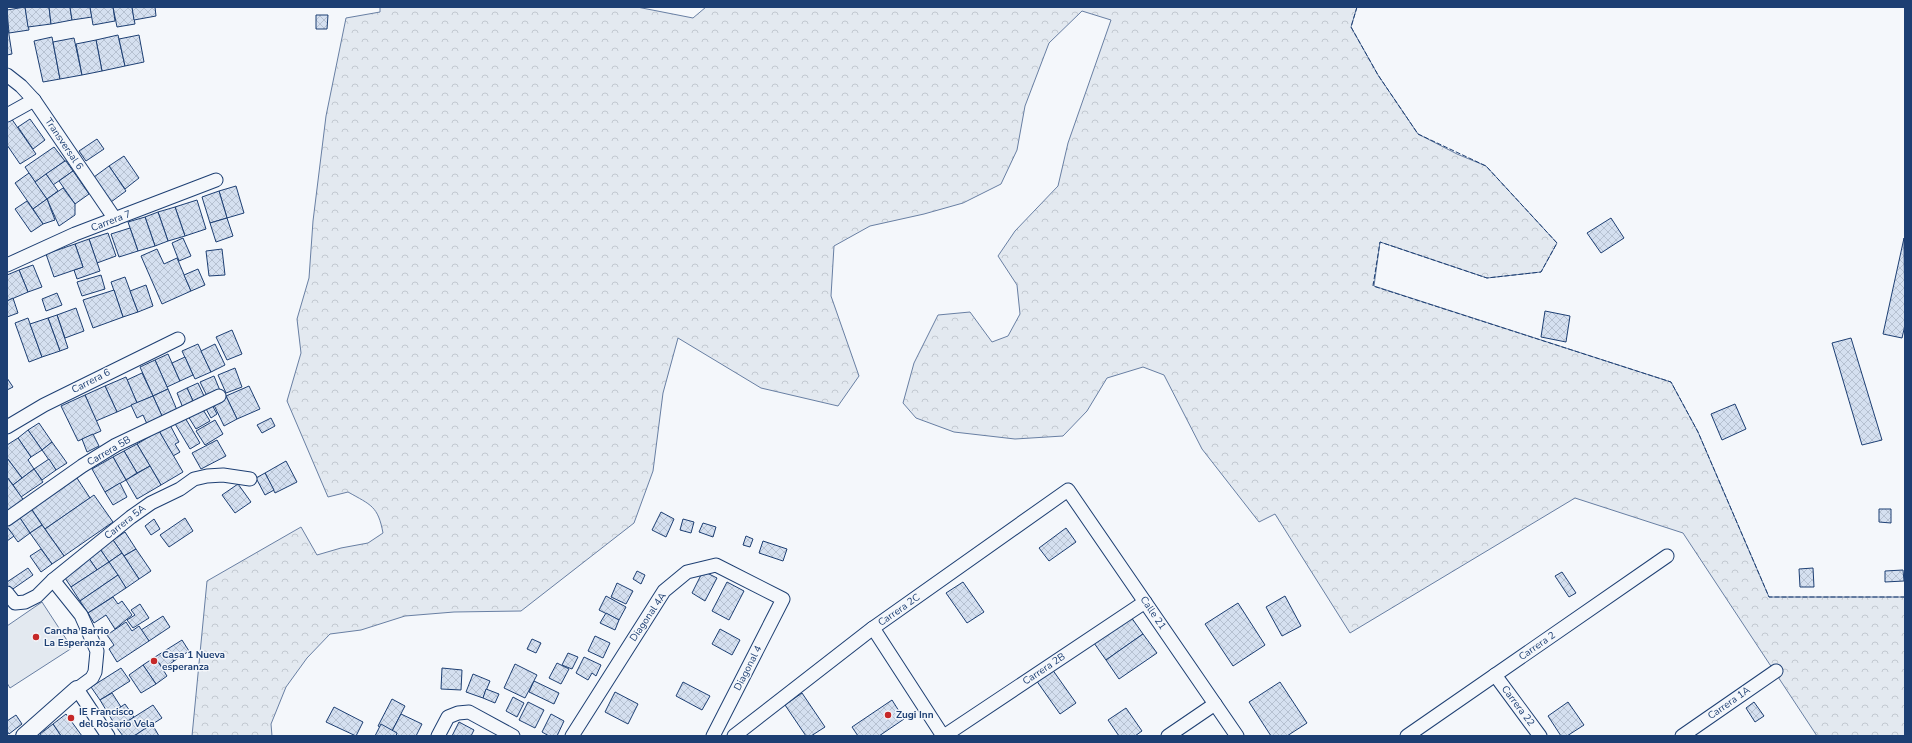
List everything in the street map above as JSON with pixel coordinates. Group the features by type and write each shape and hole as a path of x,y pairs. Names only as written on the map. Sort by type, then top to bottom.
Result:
{"street":[{"name":"Transversal 6","path":"7,75 21,86 34,100 115,219"},
{"path":"7,115 34,100"},
{"name":"Carrera 7","path":"7,265 75,234 216,180"},
{"name":"Carrera 6","path":"7,427 44,404 178,339"},
{"name":"Carrera 5B","path":"7,520 82,466 116,445 219,396"},
{"name":"Carrera 5A","path":"11,598 25,602 37,596 53,580 151,502 180,489 194,479 223,475 250,479"},
{"name":"Calle 21","path":"1068,490 1237,736"},
{"name":"Carrera 2C","path":"734,736 873,628 1068,490"},
{"name":"Carrera 2","path":"1407,736 1667,556"},
{"name":"Diagonal 4A","path":"572,736 664,591 687,572 716,565 783,599"},
{"path":"24,736 77,689 92,678 95,672 96,651 81,615 53,580"},
{"name":"Diagonal 4","path":"713,736 783,599"},
{"name":"Carrera 2B","path":"943,736 1145,602"},
{"path":"873,628 943,736"},
{"name":"Carrera 1A","path":"1682,736 1776,671"},
{"name":"Carrera 22","path":"1495,675 1540,736"},
{"path":"77,689 108,736"},
{"path":"1168,736 1215,704"},
{"path":"438,736 448,717 458,713 469,712 514,736"}],"green space":[{"path":"380,7 637,7 693,18 706,7 1357,7 1351,27 1378,75 1418,134 1457,154 1486,166 1557,243 1541,272 1487,278 1380,242 1374,286 1671,382 1698,432 1769,597 1905,597 1905,736 1817,736 1683,533 1575,498 1350,633 1275,514 1259,522 1202,449 1164,375 1143,367 1107,378 1087,411 1063,436 1015,439 954,432 916,418 903,403 914,363 938,315 970,312 992,342 1008,336 1020,314 1017,285 998,256 1015,231 1058,186 1068,143 1111,20 1082,11 1049,43 1025,106 1017,150 1001,184 963,203 924,214 870,226 834,246 831,296 859,376 838,406 761,388 678,338 663,393 653,471 634,523 521,611 454,612 405,616 361,630 330,634 307,658 286,687 271,724 272,736 192,736 207,581 301,527 317,555 341,548 368,543 383,533 379,517 368,504 348,492 328,497 287,401 301,353 297,319 309,278 313,221 326,116 346,18 380,12"},
{"name":"Cancha Barrio La Esperanza","path":"42,602 72,648 10,688 7,683 7,626"}],"building":[{"path":"25,7 29,30 9,33 7,10"},
{"path":"25,7 49,7 51,24 28,27"},
{"path":"49,7 70,7 72,20 51,24"},
{"path":"70,7 90,7 92,17 72,20"},
{"path":"90,7 113,7 115,21 93,25"},
{"path":"113,7 132,7 135,24 117,27"},
{"path":"132,7 155,7 156,16 134,20"},
{"path":"316,15 328,15 327,29 316,29"},
{"path":"7,22 12,54 7,55"},
{"path":"118,35 125,66 102,71 96,40"},
{"path":"139,35 144,62 125,66 119,39"},
{"path":"52,37 60,79 43,82 34,41"},
{"path":"74,38 82,75 60,79 53,42"},
{"path":"96,40 102,71 82,75 76,44"},
{"path":"11,118 36,154 20,164 7,145 7,120"},
{"path":"30,119 45,140 33,149 18,127"},
{"path":"97,139 104,149 86,161 79,151"},
{"path":"54,147 65,161 35,182 25,167"},
{"path":"124,156 139,178 125,189 109,166"},
{"path":"65,161 73,171 53,185 46,174"},
{"path":"109,166 126,191 111,202 94,177"},
{"path":"73,171 89,194 75,204 59,181"},
{"path":"29,173 47,199 33,209 15,183"},
{"path":"46,174 58,191 47,199 35,182"},
{"path":"236,186 244,213 227,218 219,191"},
{"path":"63,188 75,204 75,215 59,226 47,199"},
{"path":"219,191 227,218 210,223 202,197"},
{"path":"47,199 55,220 43,224 33,209"},
{"path":"197,200 206,229 185,236 175,207"},
{"path":"27,201 43,224 31,232 15,209"},
{"path":"175,207 185,236 168,241 158,212"},
{"path":"158,212 168,241 155,246 145,217"},
{"path":"145,217 155,246 138,251 128,222"},
{"path":"227,218 233,236 216,242 210,223"},
{"path":"1611,218 1624,238 1601,253 1587,233"},
{"path":"130,228 138,251 119,257 111,234"},
{"path":"108,233 116,256 97,263 89,239"},
{"path":"183,238 191,256 179,261 172,243"},
{"path":"1904,238 1905,325 1902,338 1883,334"},
{"path":"89,239 100,271 77,279 74,270 83,267 75,244"},
{"path":"75,244 83,267 54,277 46,254"},
{"path":"157,249 164,264 177,258 191,291 162,304 141,256"},
{"path":"222,249 225,275 209,276 206,251"},
{"path":"33,265 42,287 28,292 19,270"},
{"path":"198,269 205,285 191,291 184,275"},
{"path":"19,270 28,292 7,301 7,275"},
{"path":"101,275 105,289 82,296 77,282"},
{"path":"125,277 138,312 123,317 111,282"},
{"path":"146,285 153,306 138,312 130,291"},
{"path":"114,290 123,317 93,328 83,300"},
{"path":"57,293 62,305 46,311 42,299"},
{"path":"13,298 18,313 7,317 7,301"},
{"path":"76,308 84,331 65,338 57,315"},
{"path":"1545,311 1570,316 1566,342 1541,337"},
{"path":"57,315 68,348 60,351 48,318"},
{"path":"28,318 42,357 29,362 15,323"},
{"path":"48,318 60,351 42,357 30,324"},
{"path":"232,330 242,354 227,360 216,337"},
{"path":"1851,338 1882,440 1862,445 1832,343"},
{"path":"198,344 211,372 195,379 182,351"},
{"path":"215,344 225,365 211,372 201,351"},
{"path":"168,354 180,381 167,387 155,360"},
{"path":"185,357 193,375 180,381 172,363"},
{"path":"155,360 168,389 153,396 140,367"},
{"path":"235,368 242,387 226,393 218,375"},
{"path":"142,373 153,396 137,403 127,380"},
{"path":"214,376 221,393 208,398 200,382"},
{"path":"126,377 137,403 117,412 105,386"},
{"path":"7,378 13,387 7,390"},
{"path":"198,383 205,398 194,403 187,388"},
{"path":"105,386 117,412 96,421 85,395"},
{"path":"249,386 260,409 237,419 226,396"},
{"path":"187,388 194,403 183,408 177,393"},
{"path":"168,389 177,410 162,416 153,396"},
{"path":"85,395 101,431 78,441 61,406"},
{"path":"153,396 162,416 147,424 143,415 137,418 131,405"},
{"path":"226,396 237,419 224,426 213,403"},
{"path":"211,403 217,414 211,418 205,407"},
{"path":"1735,404 1746,429 1722,440 1711,414"},
{"path":"202,408 210,421 196,429 188,416"},
{"path":"184,416 200,443 190,449 174,422"},
{"path":"271,418 275,426 262,433 257,425"},
{"path":"215,420 223,434 205,445 196,431"},
{"path":"39,423 52,442 42,450 28,430"},
{"path":"170,425 179,442 175,444 180,452 173,456 159,431"},
{"path":"28,430 42,450 31,457 18,438"},
{"path":"159,431 183,472 161,485 137,444"},
{"path":"93,434 99,446 87,452 82,439"},
{"path":"18,438 31,457 28,460 34,469 22,478 7,458 7,445"},
{"path":"217,440 226,456 201,469 192,453"},
{"path":"52,442 67,463 56,470 42,450"},
{"path":"137,444 150,466 137,473 124,451"},
{"path":"124,451 137,473 126,480 113,457"},
{"path":"113,457 126,480 105,492 92,469"},
{"path":"7,458 22,478 13,485 7,477"},
{"path":"49,459 56,470 42,480 34,469"},
{"path":"286,461 297,482 275,493 265,473"},
{"path":"150,466 161,485 137,499 126,480"},
{"path":"34,469 43,482 21,497 13,485"},
{"path":"265,473 274,490 265,495 256,478"},
{"path":"75,475 90,498 45,529 30,507"},
{"path":"7,477 25,502 7,514"},
{"path":"120,483 127,497 113,505 105,492"},
{"path":"238,484 251,502 235,513 222,495"},
{"path":"94,495 113,522 64,556 45,529"},
{"path":"30,507 42,525 30,533 18,515"},
{"path":"1879,509 1891,509 1891,523 1879,522"},
{"path":"661,512 674,519 666,537 652,530"},
{"path":"18,515 30,533 18,542 7,527 7,523"},
{"path":"185,518 193,531 169,547 160,535"},
{"path":"154,519 160,529 151,535 145,526"},
{"path":"683,519 694,522 691,533 680,530"},
{"path":"703,523 716,527 713,537 699,532"},
{"path":"42,525 64,556 52,564 30,533"},
{"path":"7,527 14,536 7,541"},
{"path":"1066,528 1076,542 1049,561 1039,548"},
{"path":"125,532 136,549 124,556 113,540"},
{"path":"746,536 753,539 750,547 743,545"},
{"path":"113,540 122,553 109,562 100,549"},
{"path":"763,541 787,549 783,561 759,553"},
{"path":"41,549 52,564 41,572 30,556"},
{"path":"100,549 109,562 97,570 88,557"},
{"path":"136,549 151,571 139,579 124,556"},
{"path":"122,553 139,579 126,588 109,562"},
{"path":"88,557 97,570 71,587 63,575"},
{"path":"109,562 118,575 80,601 71,587"},
{"path":"28,568 33,575 10,591 7,587 7,582"},
{"path":"1813,568 1814,587 1800,587 1799,569"},
{"path":"1903,570 1904,581 1885,582 1885,571"},
{"path":"637,571 645,575 641,584 633,579"},
{"path":"703,571 717,578 705,601 692,593"},
{"path":"1562,572 1576,593 1569,597 1555,576"},
{"path":"118,575 126,588 88,613 80,601"},
{"path":"727,582 744,591 729,620 712,611"},
{"path":"963,582 984,612 967,623 946,593"},
{"path":"617,583 633,591 626,604 611,597"},
{"path":"606,596 626,607 619,620 599,610"},
{"path":"1285,596 1301,626 1282,636 1266,607"},
{"path":"113,597 118,604 122,601 132,615 115,629 106,615 94,623 88,613"},
{"path":"1238,603 1265,645 1233,666 1205,624"},
{"path":"140,604 149,618 133,628 127,620 135,615 131,610"},
{"path":"606,613 619,620 615,630 600,623"},
{"path":"163,616 170,627 149,641 141,630"},
{"path":"1131,617 1143,634 1106,660 1094,643"},
{"path":"126,622 132,631 139,626 149,641 117,662 109,649 114,645 107,635"},
{"path":"720,629 740,640 732,655 712,644"},
{"path":"1143,634 1157,653 1119,679 1106,660"},
{"path":"595,636 610,643 603,658 588,651"},
{"path":"532,639 541,643 536,653 527,649"},
{"path":"182,640 189,651 174,661 166,650"},
{"path":"166,650 174,661 163,669 155,657"},
{"path":"568,653 578,657 572,669 562,665"},
{"path":"155,657 167,676 156,684 143,665"},
{"path":"584,657 601,665 596,676 592,673 588,680 576,673"},
{"path":"557,663 569,669 561,684 549,678"},
{"path":"515,664 537,675 525,698 504,688"},
{"path":"143,665 156,684 141,693 129,675"},
{"path":"121,668 130,681 100,700 91,687"},
{"path":"442,668 462,670 461,690 441,689"},
{"path":"1052,669 1076,703 1060,714 1036,680"},
{"path":"473,674 490,681 483,698 466,692"},
{"path":"534,681 559,693 554,704 529,692"},
{"path":"683,682 710,696 702,710 676,696"},
{"path":"1280,682 1307,723 1287,736 1271,736 1249,702"},
{"path":"486,689 499,694 495,703 483,698"},
{"path":"615,692 638,704 628,724 605,712"},
{"path":"112,693 121,707 109,715 100,700"},
{"path":"802,693 825,727 811,736 806,736 785,705"},
{"path":"513,697 524,703 517,717 506,711"},
{"path":"392,699 405,706 391,733 378,726"},
{"path":"892,700 904,719 879,736 858,736 852,727"},
{"path":"528,702 544,710 535,728 519,720"},
{"path":"1568,702 1584,725 1567,736 1561,736 1548,716"},
{"path":"1754,702 1764,716 1755,722 1746,708"},
{"path":"125,704 134,717 117,728 109,715"},
{"path":"153,705 162,718 134,736 123,736 117,728"},
{"path":"334,707 363,722 356,736 326,722"},
{"path":"1126,708 1142,731 1135,736 1119,736 1108,720"},
{"path":"66,714 82,736 61,736 53,724"},
{"path":"401,714 422,724 416,736 397,736 391,733"},
{"path":"551,714 564,721 557,736 549,736 542,732"},
{"path":"16,715 22,724 9,734 7,731 7,721"},
{"path":"459,722 474,730 471,736 452,736"},
{"path":"53,724 61,736 41,736 40,734"},
{"path":"152,724 159,736 134,736"},
{"path":"381,724 397,733 396,736 375,736"}],"fence":[{"path":"1357,7 1351,27 1378,75 1418,134 1486,166 1557,243 1541,272 1487,278 1380,242 1373,286 1671,382 1698,432 1769,597 1905,597"}],"place":[{"name":"Cancha Barrio La Esperanza","path":"36,637"},
{"name":"Casa 1 Nueva esperanza","path":"154,661"},
{"name":"Zugi Inn","path":"888,715"},
{"name":"IE Francisco del Rosario Vela","path":"71,718"}]}
